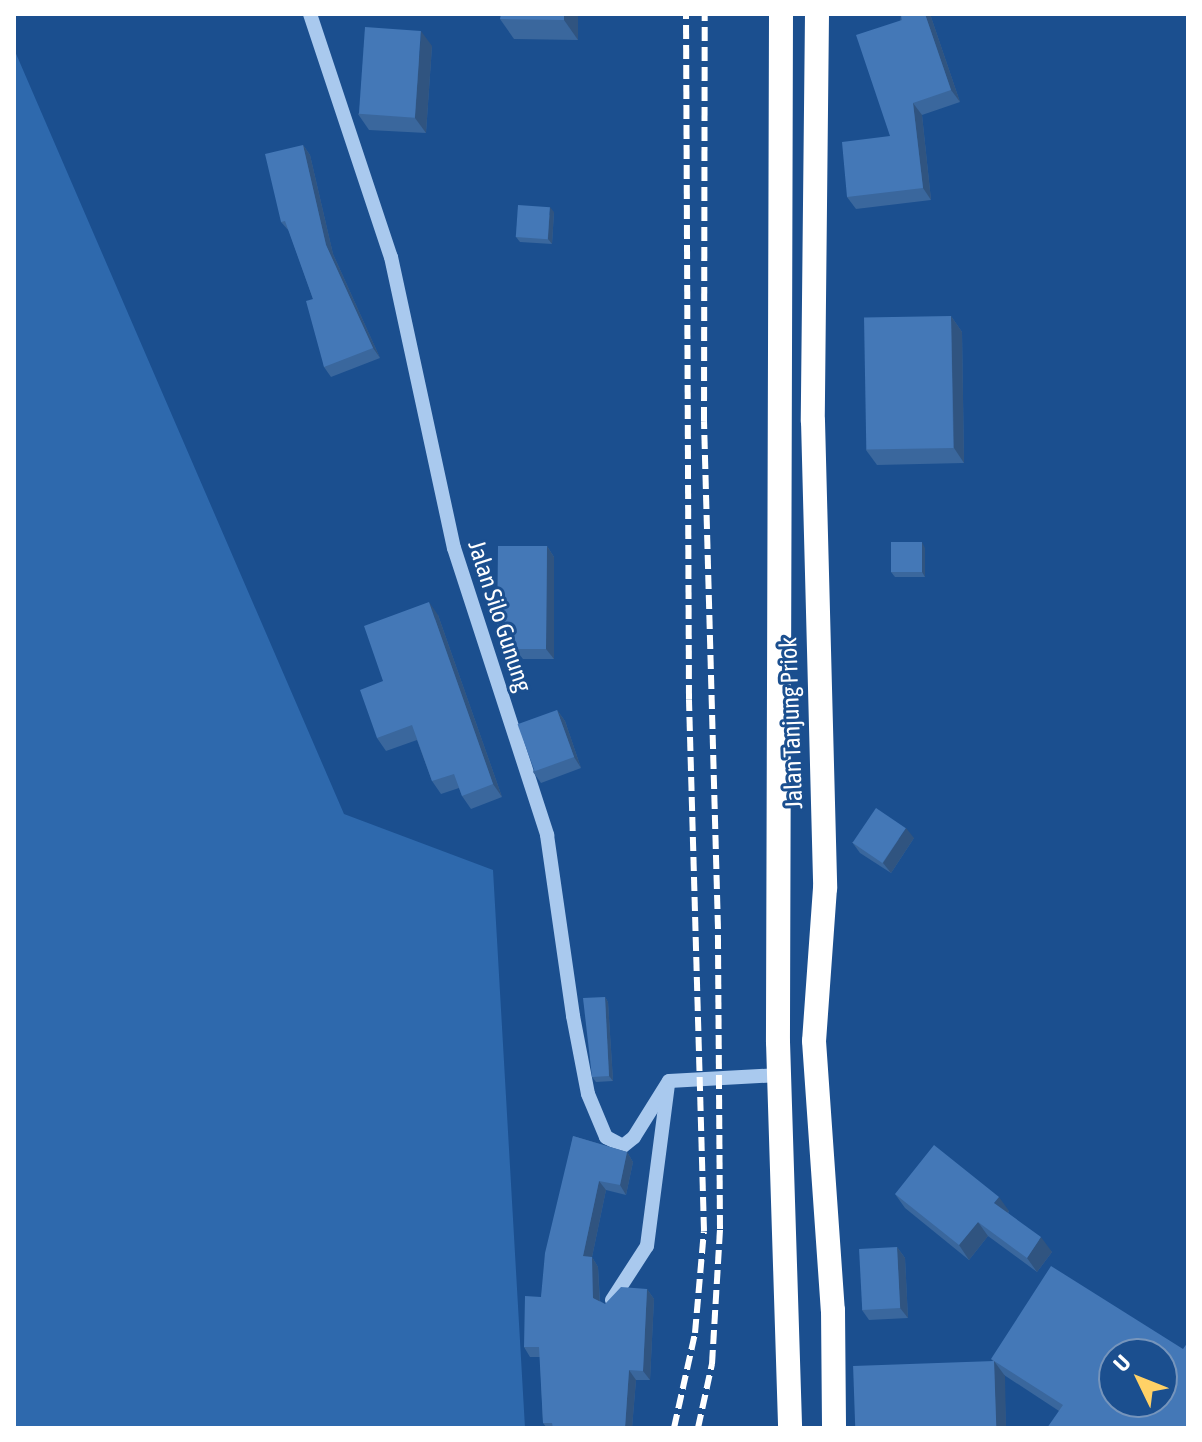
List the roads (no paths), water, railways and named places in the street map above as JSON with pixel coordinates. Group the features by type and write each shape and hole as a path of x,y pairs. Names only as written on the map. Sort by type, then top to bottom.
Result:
{"highway":[{"name":"Jalan Tanjung Priok","path":"781,14 779,1075 790,1428"},
{"name":"Jalan Tanjung Priok","path":"817,14 813,421 825,888 814,1041 833,1310 834,1428"}],"street":[{"name":"Jalan Silo Gunung","path":"310,14 391,257 454,548 547,835 588,1094 606,1137 623,1146 634,1137 669,1081"},
{"path":"609,1304 634,1274 647,1246 669,1081 779,1075"}],"railway":[{"path":"674,1428 695,1333 704,1231 689,699 686,14"},
{"path":"698,1428 712,1364 720,1229 718,929 704,421 705,14"}]}
